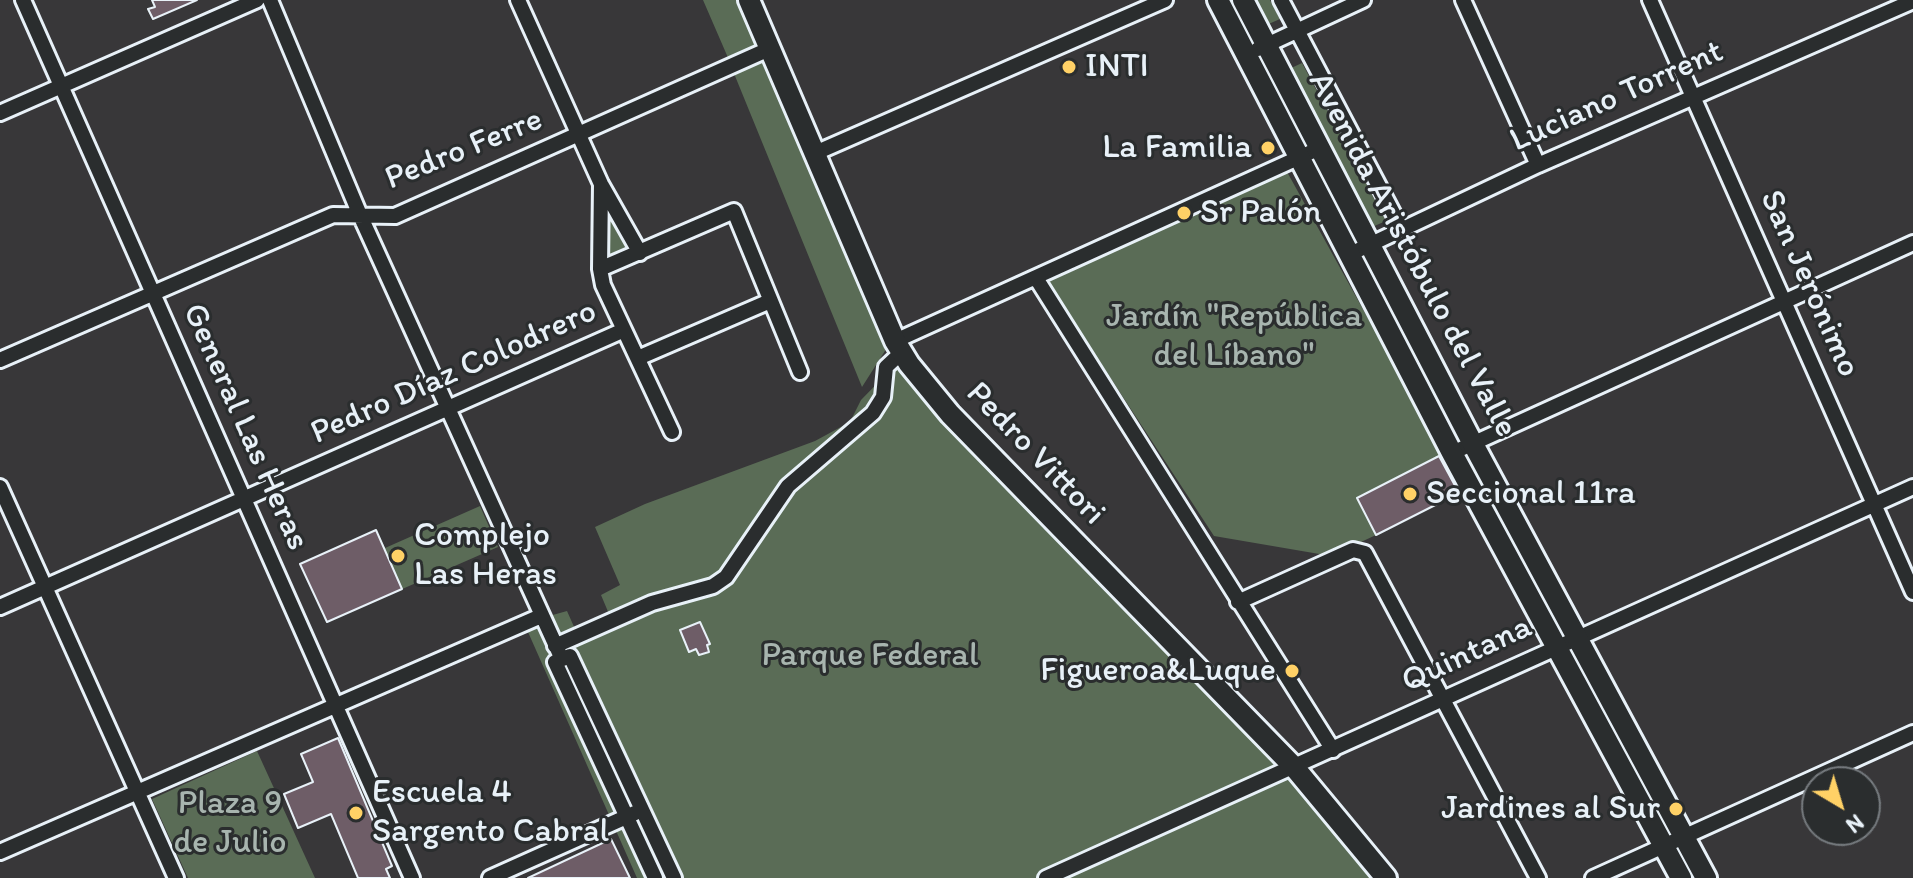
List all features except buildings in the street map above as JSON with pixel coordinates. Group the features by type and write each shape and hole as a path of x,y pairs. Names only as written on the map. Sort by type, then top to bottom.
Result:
{"main road":[{"name":"Pedro Vittori","path":"749,0 898,347 950,414 1294,767 1386,878"},
{"name":"Avenida Aristóbulo del Valle","path":"1218,0 1452,453 1559,646 1681,878"},
{"name":"Avenida Aristóbulo del Valle","path":"1243,0 1472,442 1706,878"}],"street":[{"name":"General Las Heras","path":"23,0 412,878"},
{"path":"0,113 257,0"},
{"path":"270,0 360,215 558,652 555,662 655,878"},
{"path":"518,0 601,184 640,253"},
{"path":"813,154 1165,0"},
{"path":"1281,0 1401,228"},
{"path":"1246,55 1363,0"},
{"path":"1463,0 1538,165"},
{"name":"San Jerónimo","path":"1650,0 1913,592"},
{"name":"Luciano Torrent","path":"1348,255 1538,165 1913,1"},
{"name":"Pedro Ferre","path":"0,360 333,215 395,216 769,49"},
{"path":"558,652 652,603 713,586 726,577 788,486 873,413 883,397 886,367 898,347 1036,278 1320,148"},
{"path":"601,184 600,269 624,330 672,432"},
{"name":"Pedro Díaz Colodrero","path":"600,269 734,211 770,301 638,358"},
{"path":"1452,453 1913,243"},
{"path":"1036,278 1333,750"},
{"path":"770,301 800,372"},
{"name":"Pedro Díaz Colodrero","path":"0,607 624,330"},
{"path":"0,487 176,878"},
{"name":"Quintana","path":"1046,878 1913,487"},
{"path":"1238,602 1360,550 1365,553 1538,878"},
{"path":"0,852 541,616"},
{"path":"558,652 570,656 674,878"},
{"path":"1593,878 1913,733"},
{"path":"490,878 641,810"}],"green space":[{"path":"703,0 744,0 763,45 729,60"},
{"path":"1251,0 1270,0 1280,19 1264,26"},
{"path":"768,56 890,343 862,387 733,71"},
{"path":"1302,63 1386,221 1372,227 1287,70"},
{"name":"Jardín \"República del Líbano\"","path":"1286,170 1443,454 1358,497 1376,535 1331,556 1214,536 1047,281"},
{"path":"605,193 638,252 601,267"},
{"name":"Parque Federal","path":"900,360 1303,787 1377,878 637,878 524,623 567,611 575,629 609,614 601,595 620,585 595,527 645,504 815,441 850,422 861,400"},
{"name":"Complejo Las Heras","path":"480,506 498,547 327,622 300,564 376,530 385,548"},
{"name":"Plaza 9 de Julio","path":"257,751 315,878 188,878 152,799"}],"place":[{"name":"INTI","path":"1069,67"},
{"name":"La Familia","path":"1268,148"},
{"name":"Sr Palón","path":"1184,213"},
{"name":"Seccional 11ra","path":"1410,494"},
{"name":"Complejo Las Heras","path":"398,556"},
{"name":"Figueroa&Luque","path":"1292,671"},
{"name":"Jardines al Sur","path":"1676,809"},
{"name":"Escuela 4 Sargento Cabral","path":"356,813"}]}
